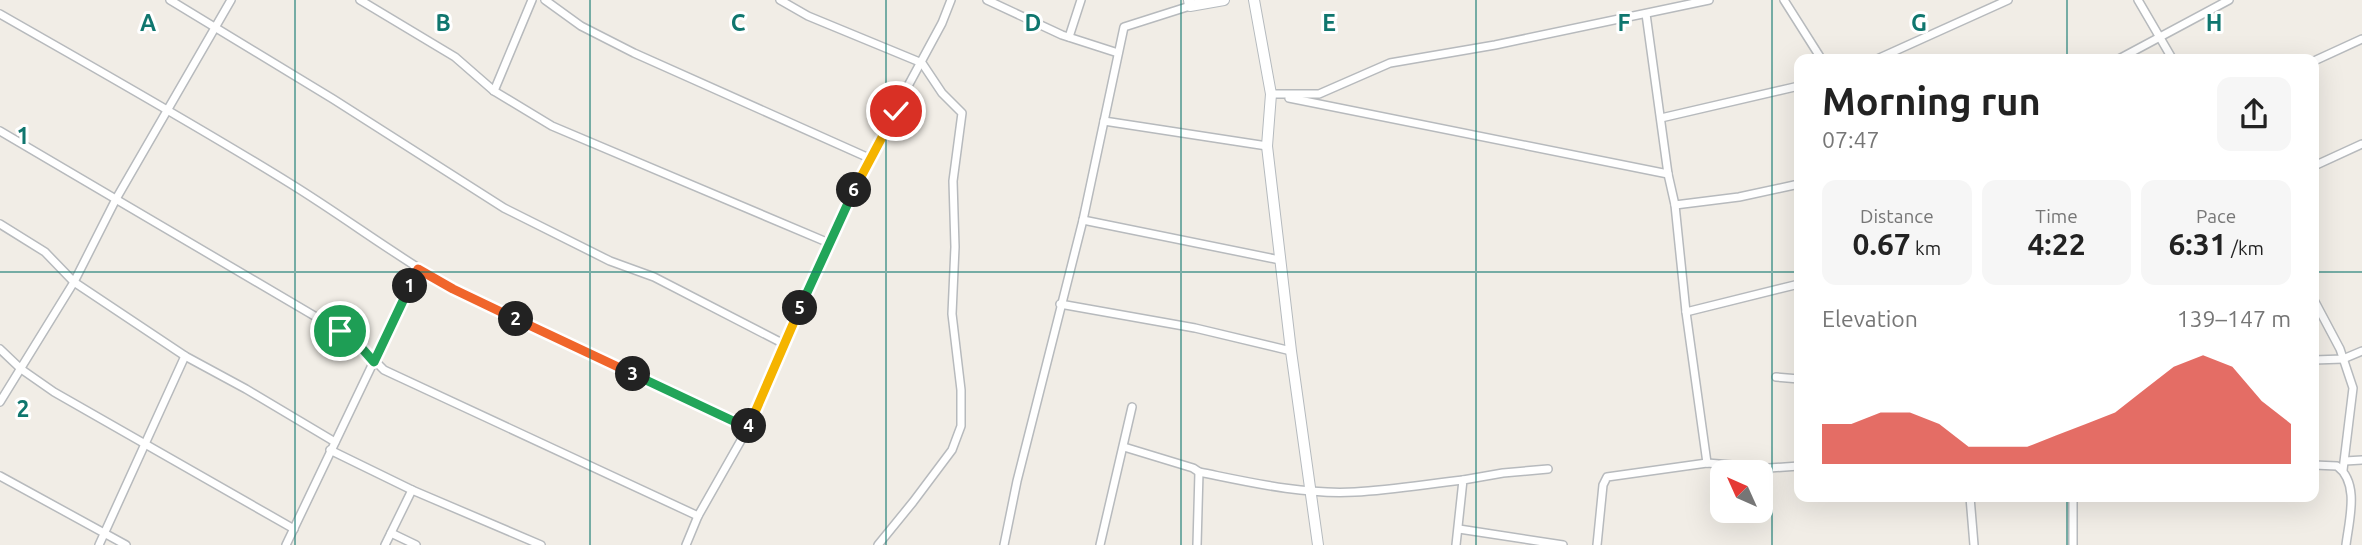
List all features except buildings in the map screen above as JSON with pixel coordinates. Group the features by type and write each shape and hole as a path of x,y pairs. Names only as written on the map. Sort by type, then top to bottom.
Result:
{"street":[{"path":"170,0 333,99 504,208 610,261 654,277 784,344"},
{"path":"0,402 74,282 116,199 231,0"},
{"path":"360,0 455,57 494,91 552,126 829,243"},
{"path":"494,91 532,0"},
{"path":"545,0 581,26 634,53 870,158"},
{"path":"779,0 808,16 922,63 942,93 962,113 953,181 955,247 952,314 961,390 961,426 952,450 878,545"},
{"path":"686,545 698,516 748,428 829,243 870,158 922,63 951,0"},
{"path":"987,0 1069,37 1118,53"},
{"path":"1069,37 1081,0"},
{"path":"1004,545 1060,304 1083,220 1124,27 1190,3 1224,0"},
{"path":"1254,0 1271,94 1267,146 1290,351 1318,545"},
{"path":"1271,94 1319,94 1390,63 1495,45 1709,0"},
{"path":"1784,0 1818,54"},
{"path":"1888,54 2008,0"},
{"path":"2138,0 2170,54"},
{"path":"2128,54 2229,0"},
{"path":"1646,14 1668,174 1675,205 1686,312 1707,463"},
{"path":"0,15 168,110 294,186 418,269 453,289 748,428"},
{"path":"2319,59 2362,39"},
{"path":"1661,118 1794,87"},
{"path":"1271,94 1668,174"},
{"path":"1104,121 1267,146"},
{"path":"0,131 340,331 359,345 384,370 698,516"},
{"path":"2319,164 2362,144"},
{"path":"1675,205 1738,197 1794,185"},
{"path":"1083,220 1280,260"},
{"path":"0,224 45,252 74,282 185,356 335,442"},
{"path":"286,545 418,269"},
{"path":"1686,312 1794,285"},
{"path":"1060,304 1195,328 1290,351"},
{"path":"2319,310 2343,359 2353,388 2343,470"},
{"path":"0,349 21,369 54,392 293,529"},
{"path":"2319,359 2343,359 2362,351"},
{"path":"99,545 185,356"},
{"path":"1776,377 1794,379"},
{"path":"1100,545 1132,407"},
{"path":"1124,447 1199,472 1266,485 1353,493 1548,469"},
{"path":"330,450 412,490 541,545"},
{"path":"2345,461 2362,460"},
{"path":"1597,545 1603,485 1607,477 1707,463 1769,468 1794,466"},
{"path":"2319,465 2337,466 2348,478 2351,497 2346,545"},
{"path":"1197,545 1199,472"},
{"path":"0,476 126,545"},
{"path":"1457,545 1463,480"},
{"path":"385,545 412,490"},
{"path":"1970,502 1974,545"},
{"path":"2073,502 2073,545"},
{"path":"1459,529 1563,545"},
{"path":"391,533 416,545"}],"route":[{"path":"340,331 359,345 374,362 418,269 453,289 748,428 829,243 896,111"}]}
